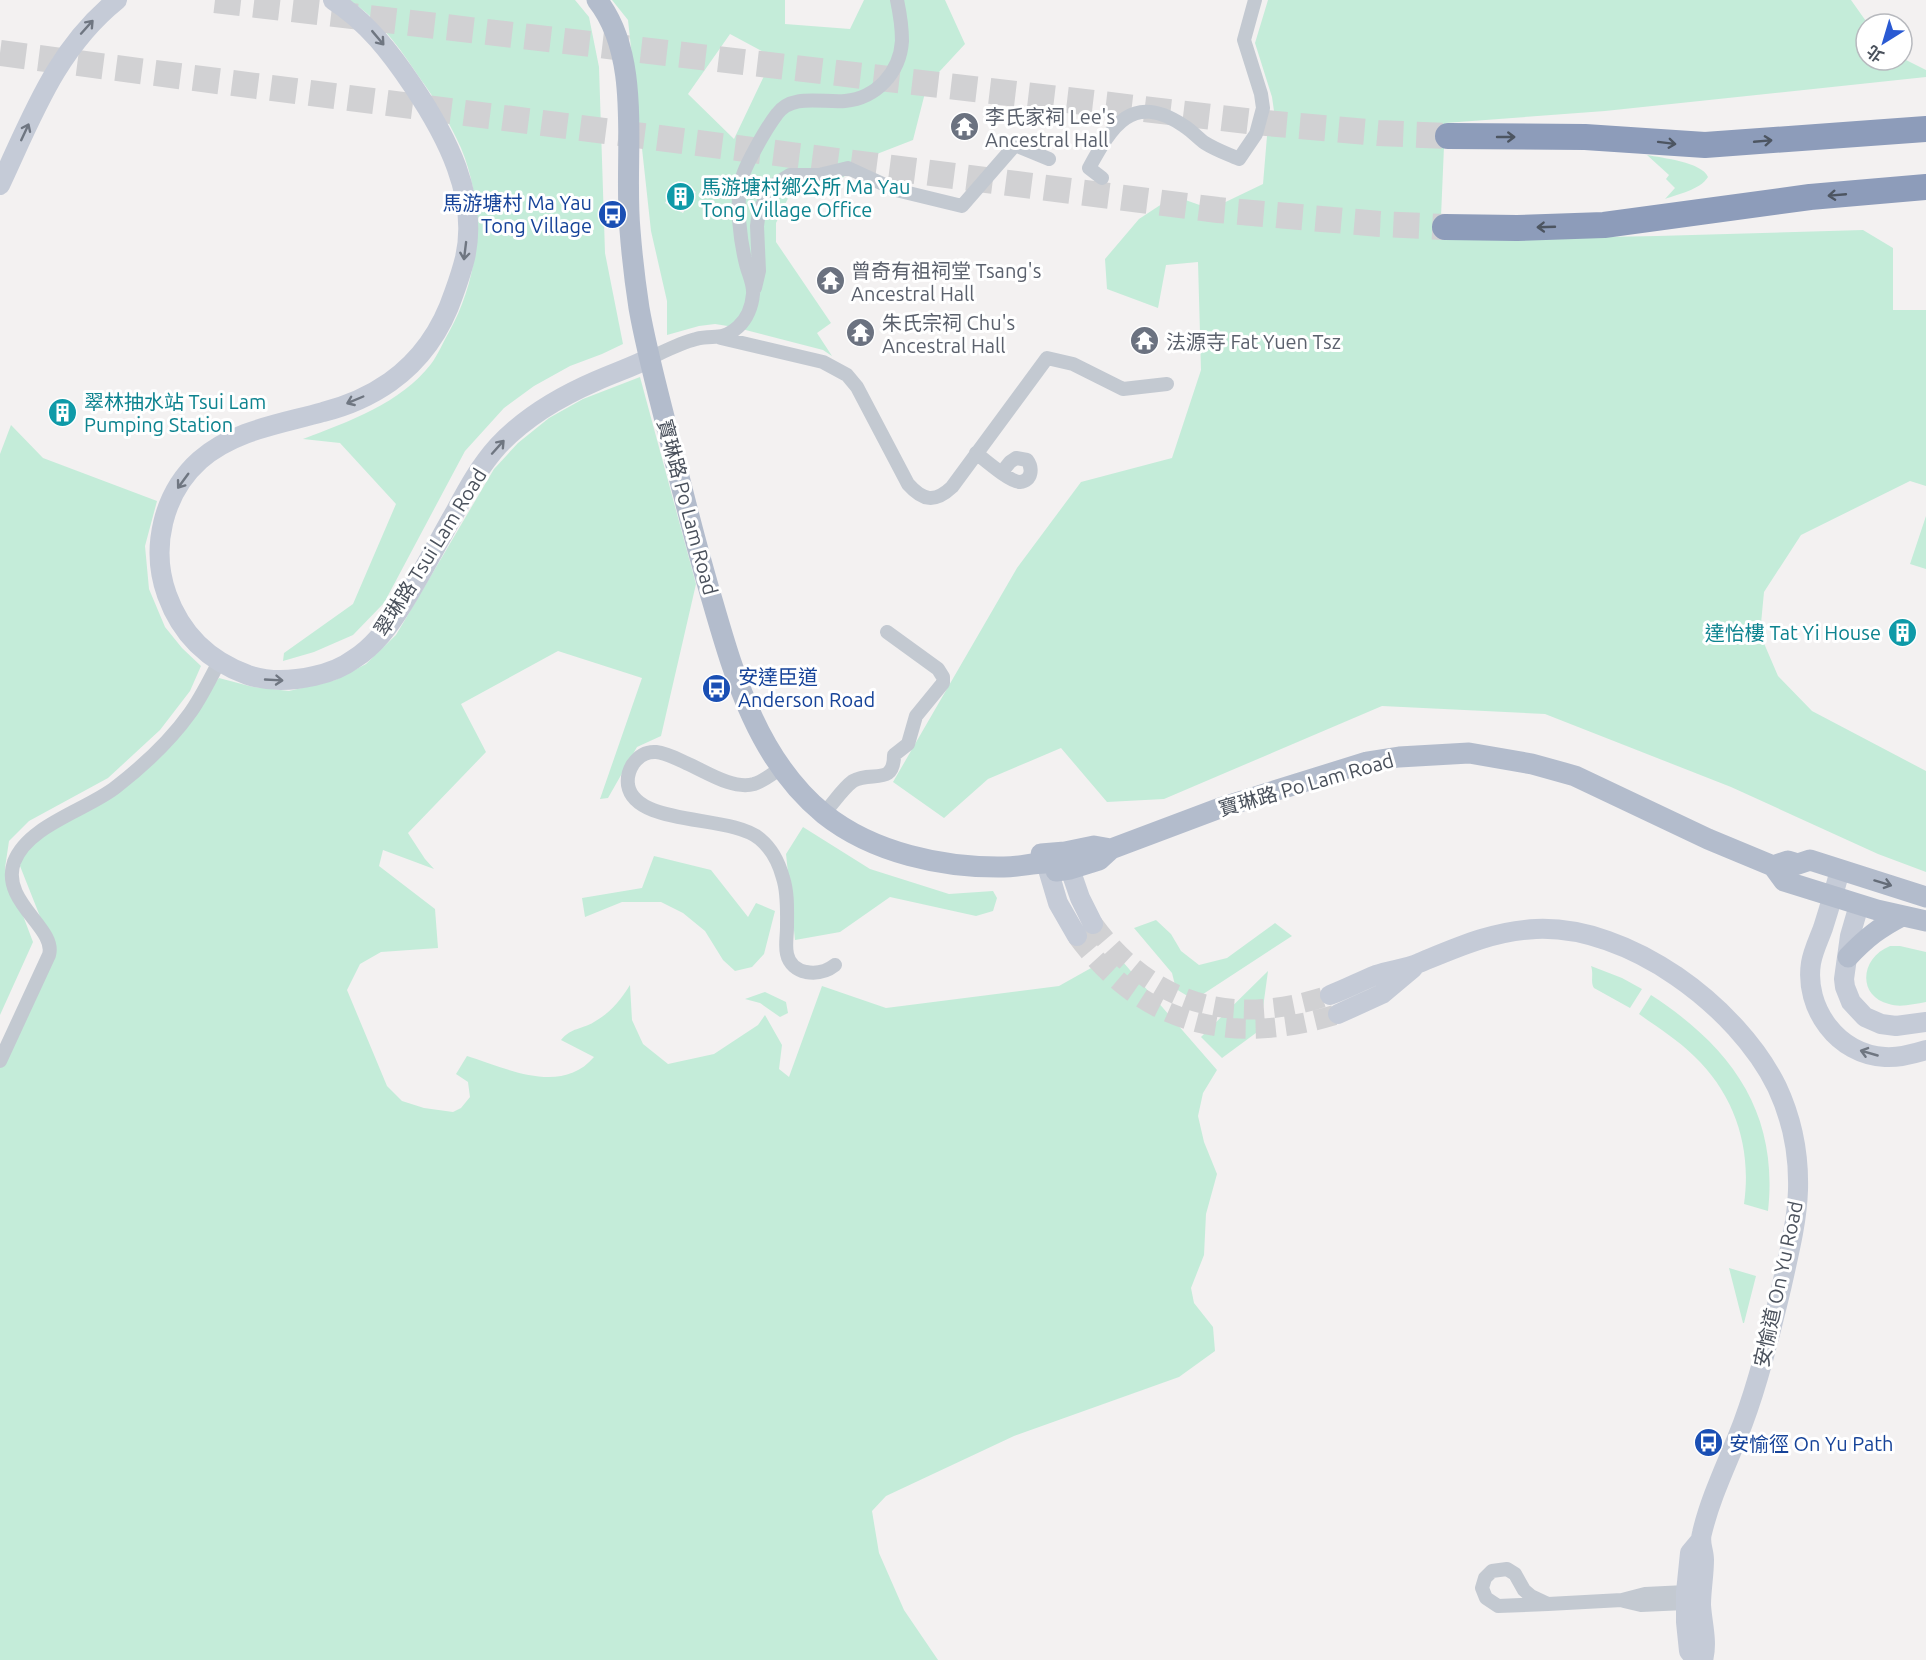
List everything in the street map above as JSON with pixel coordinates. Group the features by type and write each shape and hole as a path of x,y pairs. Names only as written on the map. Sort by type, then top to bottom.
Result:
{"highway":[{"path":"1448,136 1586,137 1705,145 1926,129"},
{"path":"1445,227 1604,225 1810,197 1926,187"}],"main road":[{"name":"寶琳路 Po Lam Road","path":"597,0 607,13 620,42 626,73 630,230 639,307 650,358 693,533 728,655 751,716 781,768 824,813 847,829 893,850 918,857 1007,867 1046,863 1065,852 1094,846 1111,849"},
{"name":"寶琳路 Po Lam Road","path":"1046,863 1072,877 1099,860 1111,849 1220,808 1367,762 1399,757 1468,753 1541,766 1575,777 1708,839 1773,866 1784,881 1836,883 1926,897"},
{"name":"寶琳路 Po Lam Road","path":"1773,866 1788,861 1798,864 1810,860 1859,905 1926,921"},
{"path":"1848,957 1881,927 1902,916"}],"street":[{"path":"0,185 58,66 76,40 99,15 117,0"},
{"name":"翠琳路 Tsui Lam Road","path":"333,0 373,32 396,61 451,152 461,182 468,219 466,255 447,315 428,345 405,370 378,389 353,402 226,442 201,459 175,491 166,513 160,538 159,567 168,599 183,627 205,651 219,662 250,676 263,679 289,680 325,673 354,660 378,638 398,611 474,478 498,446 547,406 597,380 650,358"},
{"path":"753,293 740,227 740,192 744,170 777,114 788,104 796,101 845,101 861,98 876,90 889,78 898,60 902,43 902,24 897,0"},
{"path":"1102,178 1089,168 1103,141 1118,123 1139,112 1150,112 1173,119 1205,143 1239,159 1256,134 1263,108 1261,94 1244,40 1255,0"},
{"path":"721,338 738,327 747,317 759,271 757,226 759,211 777,183 790,175 819,175 848,168 896,190 962,206 1015,145 1049,159"},
{"path":"650,358 678,344 699,338 721,338 823,362 847,375 857,387 908,484 916,493 936,498 945,494 1047,358 1073,364 1123,389 1167,384"},
{"path":"976,453 1002,472"},
{"path":"824,813 848,785 856,780 864,777 885,776 891,772 894,766 894,755 908,744 916,716 943,683 943,677 938,669 887,632"},
{"path":"0,1061 51,947 16,892 12,877 15,860 22,848 38,833 107,794 144,763 192,711 219,662"},
{"path":"781,768 752,784 741,785 728,782 669,756 656,752 645,752 630,769 627,781 629,792 638,802 662,814 725,824 759,837 769,848 784,879 787,899 786,946 789,961 796,968 818,973 836,965"},
{"path":"1046,863 1058,903 1077,936"},
{"path":"1072,877 1094,924"},
{"path":"1836,883 1812,962 1810,981 1821,1017 1833,1033 1848,1045 1865,1053 1883,1057 1902,1057 1926,1050"},
{"path":"1859,905 1844,979 1847,995 1857,1011 1873,1022 1889,1026 1926,1022"},
{"name":"安愉道 On Yu Road","path":"1330,995 1376,975 1417,964 1460,945 1502,933 1559,929 1597,937 1628,949 1662,967 1705,999 1731,1025 1753,1049 1776,1086 1785,1106 1796,1148 1798,1191 1796,1213 1784,1276 1760,1370 1744,1421 1709,1508 1700,1541 1690,1553 1693,1597 1689,1651 1696,1660"},
{"name":"安愉道 On Yu Road","path":"1338,1014 1382,993 1417,964"},
{"path":"1548,1604 1531,1596 1515,1574 1507,1569 1496,1569 1488,1574 1482,1588 1486,1598 1494,1605 1504,1606 1548,1604 1622,1600 1641,1605 1693,1597"},
{"path":"1504,1606 1515,1601 1519,1596 1520,1583"},
{"name":"安愉道 On Yu Road","path":"1693,1597 1706,1650 1703,1660"}],"green space":[{"path":"349,0 575,0 589,17 599,67 605,253 623,344 570,366 534,386 504,408 465,451 384,603 353,635 314,652 283,661 284,653 353,604 396,504 340,443 303,439 373,410 405,390 419,378 438,353 459,310 473,265 476,242 474,194 469,171 452,129 431,94 396,45 370,16"},
{"path":"612,0 785,0 785,24 850,29 864,0 945,0 965,44 927,85 913,140 864,159 822,196 795,184 776,223 776,242 831,323 817,333 832,356 823,350 715,324 667,335 667,301 651,231 628,20","holes":["730,34 773,57 734,139 688,94","678,181 696,192 683,213 665,203"]},
{"path":"1268,0 1851,0 1860,12 1854,12 1854,72 1914,72 1914,64 1926,70 1926,77 1605,111 1445,123 1440,240 1863,230 1893,248 1893,310 1926,310 1926,486 1910,481 1801,535 1764,592 1760,634 1778,676 1812,711 1926,771 1926,872 1878,854 1731,787 1545,714 1382,706 1164,799 1107,802 1061,748 988,779 944,818 893,782 1017,568 1081,482 1172,458 1201,370 1198,262 1166,265 1158,308 1107,289 1105,259 1139,219 1174,196 1211,209 1263,184 1267,136 1274,111 1272,97 1255,43"},
{"path":"1647,155 1690,164 1708,177 1700,185 1665,199 1675,188 1666,179 1669,175"},
{"path":"640,377 696,584 661,736 637,747 608,798 600,799 642,678 558,651 461,704 486,752 408,833 434,869 383,850 379,866 435,909 438,948 381,952 360,964 347,990 387,1086 402,1101 424,1108 453,1112 461,1108 470,1097 468,1082 456,1074 467,1056 533,1076 566,1075 581,1069 594,1057 561,1040 569,1033 605,1015 630,985 632,1020 643,1044 668,1064 714,1054 758,1025 765,1015 782,1045 779,1069 789,1077 822,986 886,1008 1059,986 1116,954 1217,1070 1203,1093 1198,1116 1204,1142 1217,1174 1206,1214 1204,1255 1191,1288 1194,1303 1213,1327 1215,1351 1179,1377 1014,1436 886,1496 872,1511 879,1553 904,1610 938,1660 0,1660 0,1052 48,943 20,866 23,848 116,790 171,740 219,678 253,687 289,691 335,680 366,664 396,635 494,469 518,443 549,418 583,399"},
{"path":"11,425 43,458 157,501 145,546 149,589 165,627 201,666 190,691 160,730 108,778 29,821 9,841 5,868 33,942 0,1015 0,454"},
{"path":"1926,516 1926,569 1910,564"},
{"path":"803,827 870,869 949,894 993,891 997,898 993,911 976,916 890,897 840,932 795,940 786,854"},
{"path":"654,856 711,870 748,917 756,903 775,911 764,954 752,967 735,971 723,960 705,931 683,913 661,902 622,902 585,917 582,898 642,888"},
{"path":"1156,920 1171,934 1181,951 1199,965 1227,958 1275,923 1292,936 1194,1000 1176,989 1172,973 1134,928"},
{"path":"1890,946 1926,952 1926,1002 1898,1006 1879,1000 1871,993 1866,977 1868,968 1880,952"},
{"path":"1591,966 1622,978 1642,989 1630,1008 1594,988"},
{"path":"1268,971 1260,1030 1222,1058 1201,1037"},
{"path":"765,992 786,1002 788,1013 780,1017 760,1003 745,999"},
{"path":"1651,995 1705,1037 1744,1085 1757,1113 1766,1143 1769,1175 1768,1211 1744,1204 1746,1183 1743,1143 1730,1105 1720,1088 1688,1050 1639,1014"},
{"path":"1729,1268 1756,1276 1744,1323 1743,1323"}],"tunnel":[{"path":"215,0 1255,122 1378,133 1448,136"},
{"path":"0,53 1218,210 1380,224 1445,227"},
{"path":"1093,924 1117,952 1142,975 1170,991 1199,1003 1229,1008 1261,1009 1295,1005 1330,995"},
{"path":"1077,936 1103,967 1131,991 1161,1009 1193,1021 1227,1028 1262,1028 1299,1024 1338,1014"}],"place":[{"name":"李氏家祠 Lee's Ancestral Hall","path":"964,127"},
{"name":"馬游塘村鄉公所 Ma Yau Tong Village Office","path":"680,197"},
{"name":"馬游塘村 Ma Yau Tong Village","path":"613,214"},
{"name":"曾奇有祖祠堂 Tsang's Ancestral Hall","path":"830,281"},
{"name":"朱氏宗祠 Chu's Ancestral Hall","path":"861,333"},
{"name":"法源寺 Fat Yuen Tsz","path":"1145,341"},
{"name":"翠林抽水站 Tsui Lam Pumping Station","path":"63,413"},
{"name":"達怡樓 Tat Yi House","path":"1902,632"},
{"name":"安達臣道 Anderson Road","path":"717,688"},
{"name":"安愉徑 On Yu Path","path":"1708,1443"}]}
